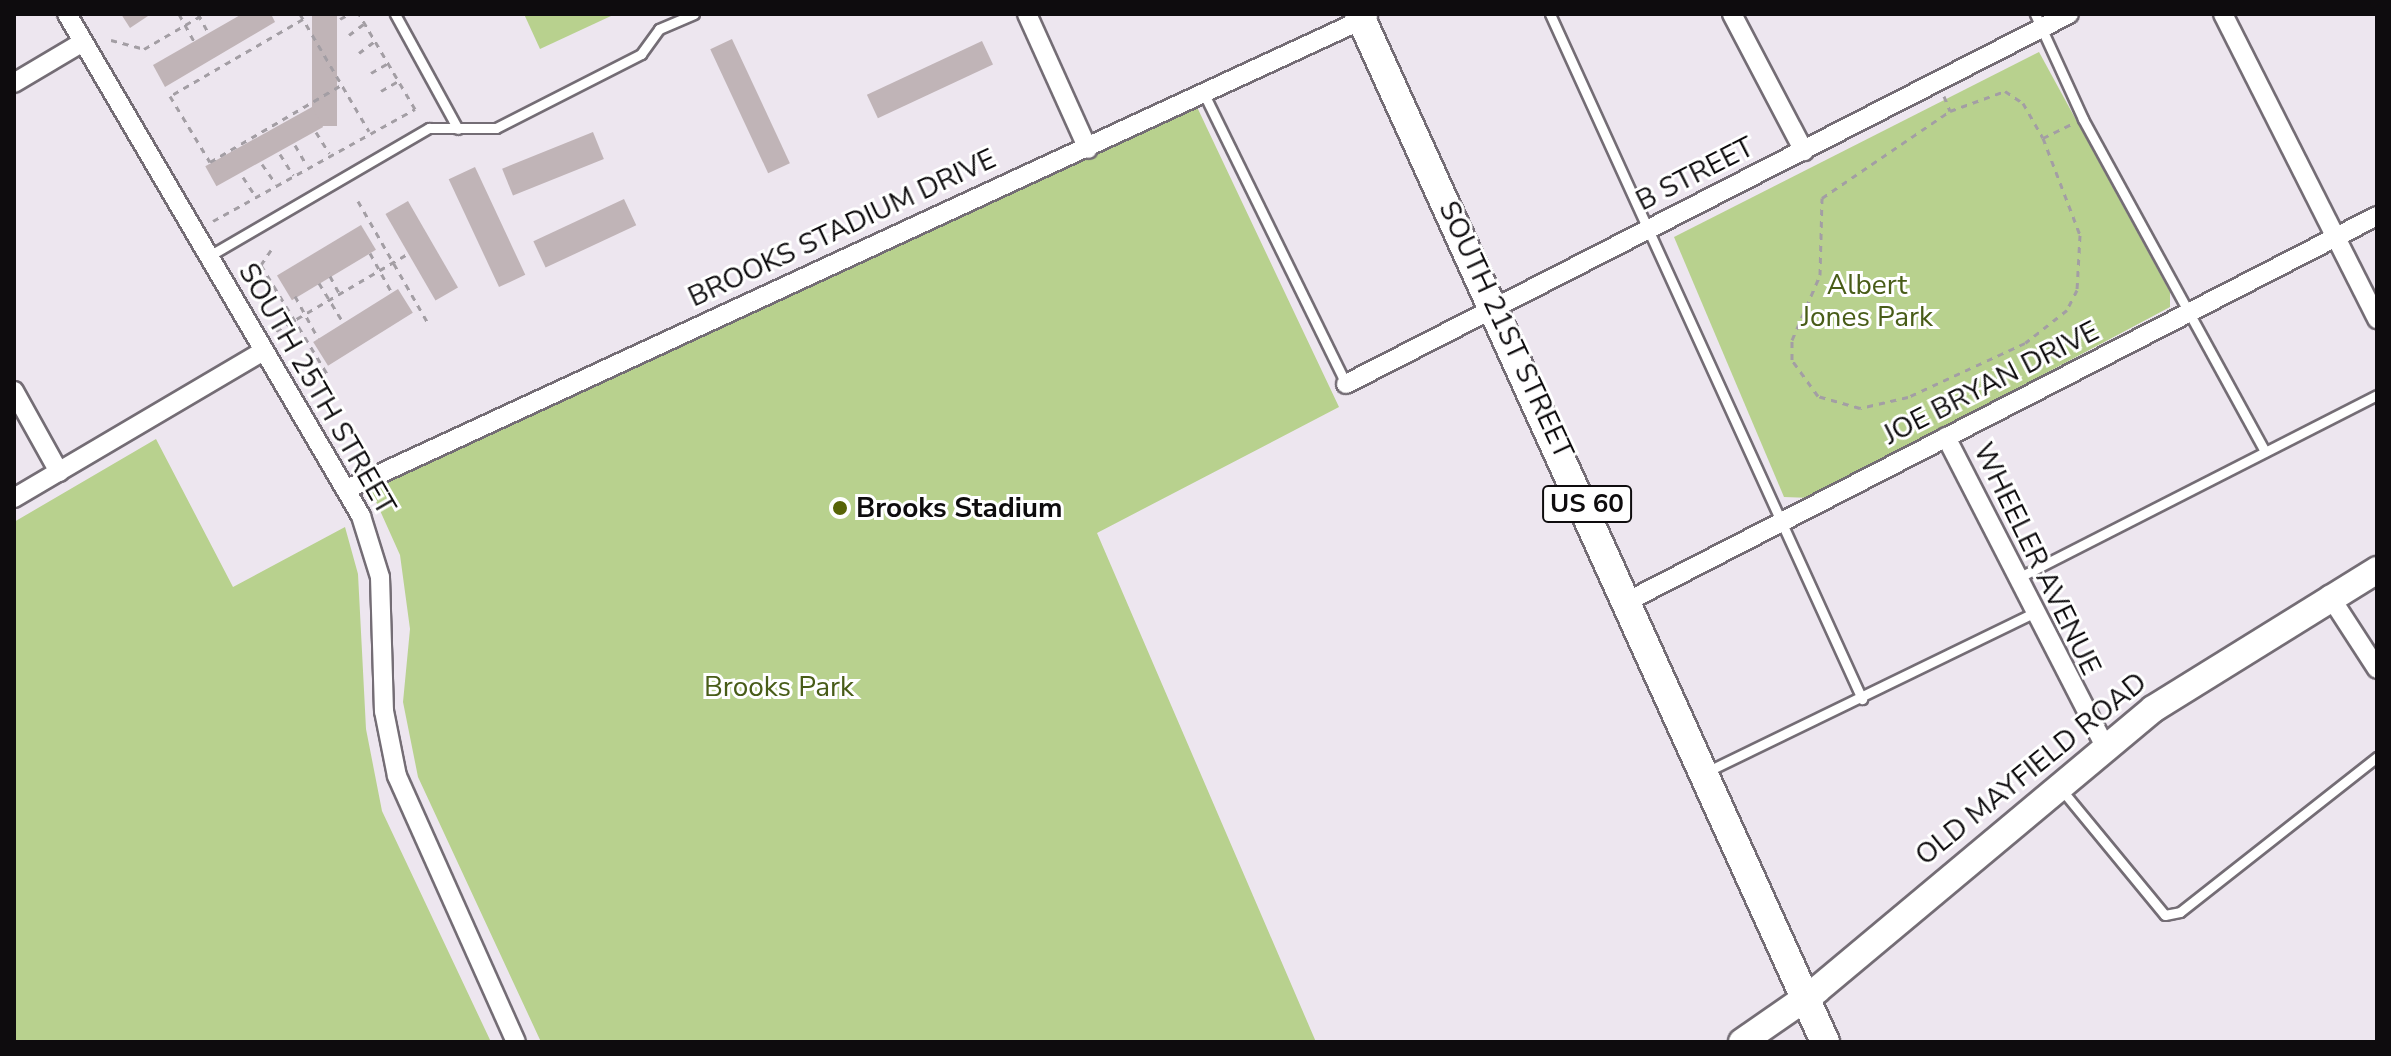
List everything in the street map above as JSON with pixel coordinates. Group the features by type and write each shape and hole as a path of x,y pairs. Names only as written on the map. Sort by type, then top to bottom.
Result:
{"main road":[{"name":"SOUTH 21ST STREET","path":"1364,16 1630,600 1805,998"},
{"name":"US 60","path":"1805,998 1825,1042"}],"street":[{"name":"SOUTH 25TH STREET","path":"67,14 347,489 380,577 384,711 397,776 516,1042"},
{"path":"1027,14 1088,149"},
{"path":"1732,14 1804,151"},
{"name":"B STREET","path":"1346,384 1804,151 2038,21 2069,14"},
{"path":"2223,14 2377,319"},
{"name":"BROOKS STADIUM DRIVE","path":"347,489 1088,149 1364,16"},
{"path":"14,83 83,42"},
{"name":"JOE BRYAN DRIVE","path":"1630,600 2377,216"},
{"path":"14,498 264,351"},
{"path":"14,391 59,472"},
{"name":"WHEELER AVENUE","path":"1946,437 2033,613 2105,746"},
{"name":"OLD MAYFIELD ROAD","path":"1742,1042 1805,998 2057,783 2105,746 2329,595 2377,570"},
{"path":"2329,595 2377,669"}],"lane":[{"path":"395,14 458,129"},
{"path":"209,256 429,128 496,128 641,54 659,29 694,14"},
{"path":"1550,14 1653,227 1787,520 1862,699"},
{"path":"2038,21 2083,119 2265,452"},
{"path":"1204,94 1346,384"},
{"path":"2016,579 2377,395"},
{"path":"1706,772 1862,699 2033,613"},
{"path":"2057,783 2165,915 2180,912 2377,757"}],"path":[{"path":"179,14 195,43"},
{"path":"300,14 370,132"},
{"path":"340,19 349,14"},
{"path":"213,221 415,109 359,14"},
{"path":"111,40 144,49 201,15 209,34"},
{"path":"303,19 170,96 210,162 341,85"},
{"path":"349,35 365,23"},
{"path":"359,53 375,41"},
{"path":"371,73 388,63"},
{"path":"381,91 398,81"},
{"path":"2005,91 2023,103 2043,138 2080,235 2077,290 2067,310 2025,343 1908,397 1860,408 1818,396 1792,360 1792,340 1820,275 1822,198 1986,93 2005,91"},
{"path":"2043,138 2083,119"},
{"path":"316,132 330,154"},
{"path":"295,145 308,167"},
{"path":"280,154 293,176"},
{"path":"262,164 277,186"},
{"path":"243,177 256,198"},
{"path":"358,201 428,323"},
{"path":"271,250 261,265 329,377"},
{"path":"370,253 392,293"},
{"path":"276,331 407,254"},
{"path":"330,276 339,293"},
{"path":"319,283 343,322"},
{"path":"295,296 318,338"}],"green space":[{"path":"524,14 610,14 611,16 540,49"},
{"name":"Albert Jones Park","path":"2039,52 2170,292 2170,307 1811,498 1784,497 1674,237"},
{"name":"Brooks Park","path":"1197,107 1339,407 1097,533 1316,1042 541,1042 418,777 403,702 410,629 400,555 369,486"},
{"path":"156,439 233,587 345,527 358,574 366,729 382,811 491,1042 14,1042 14,522"}],"building":[{"path":"121,14 151,14 130,28"},
{"path":"242,14 271,14 275,22 165,87 153,65"},
{"path":"312,14 337,14 337,126 312,126"},
{"path":"732,39 790,163 768,173 710,49"},
{"path":"982,41 993,65 878,118 867,95"},
{"path":"312,107 323,127 216,186 205,166"},
{"path":"593,132 604,159 513,196 502,169"},
{"path":"475,167 525,275 499,287 449,179"},
{"path":"624,199 636,225 546,268 533,241"},
{"path":"408,201 458,288 435,301 385,214"},
{"path":"361,225 376,250 292,300 277,275"},
{"path":"398,289 413,313 328,366 313,342"}],"place":[{"name":"Brooks Stadium","path":"840,508"}]}
